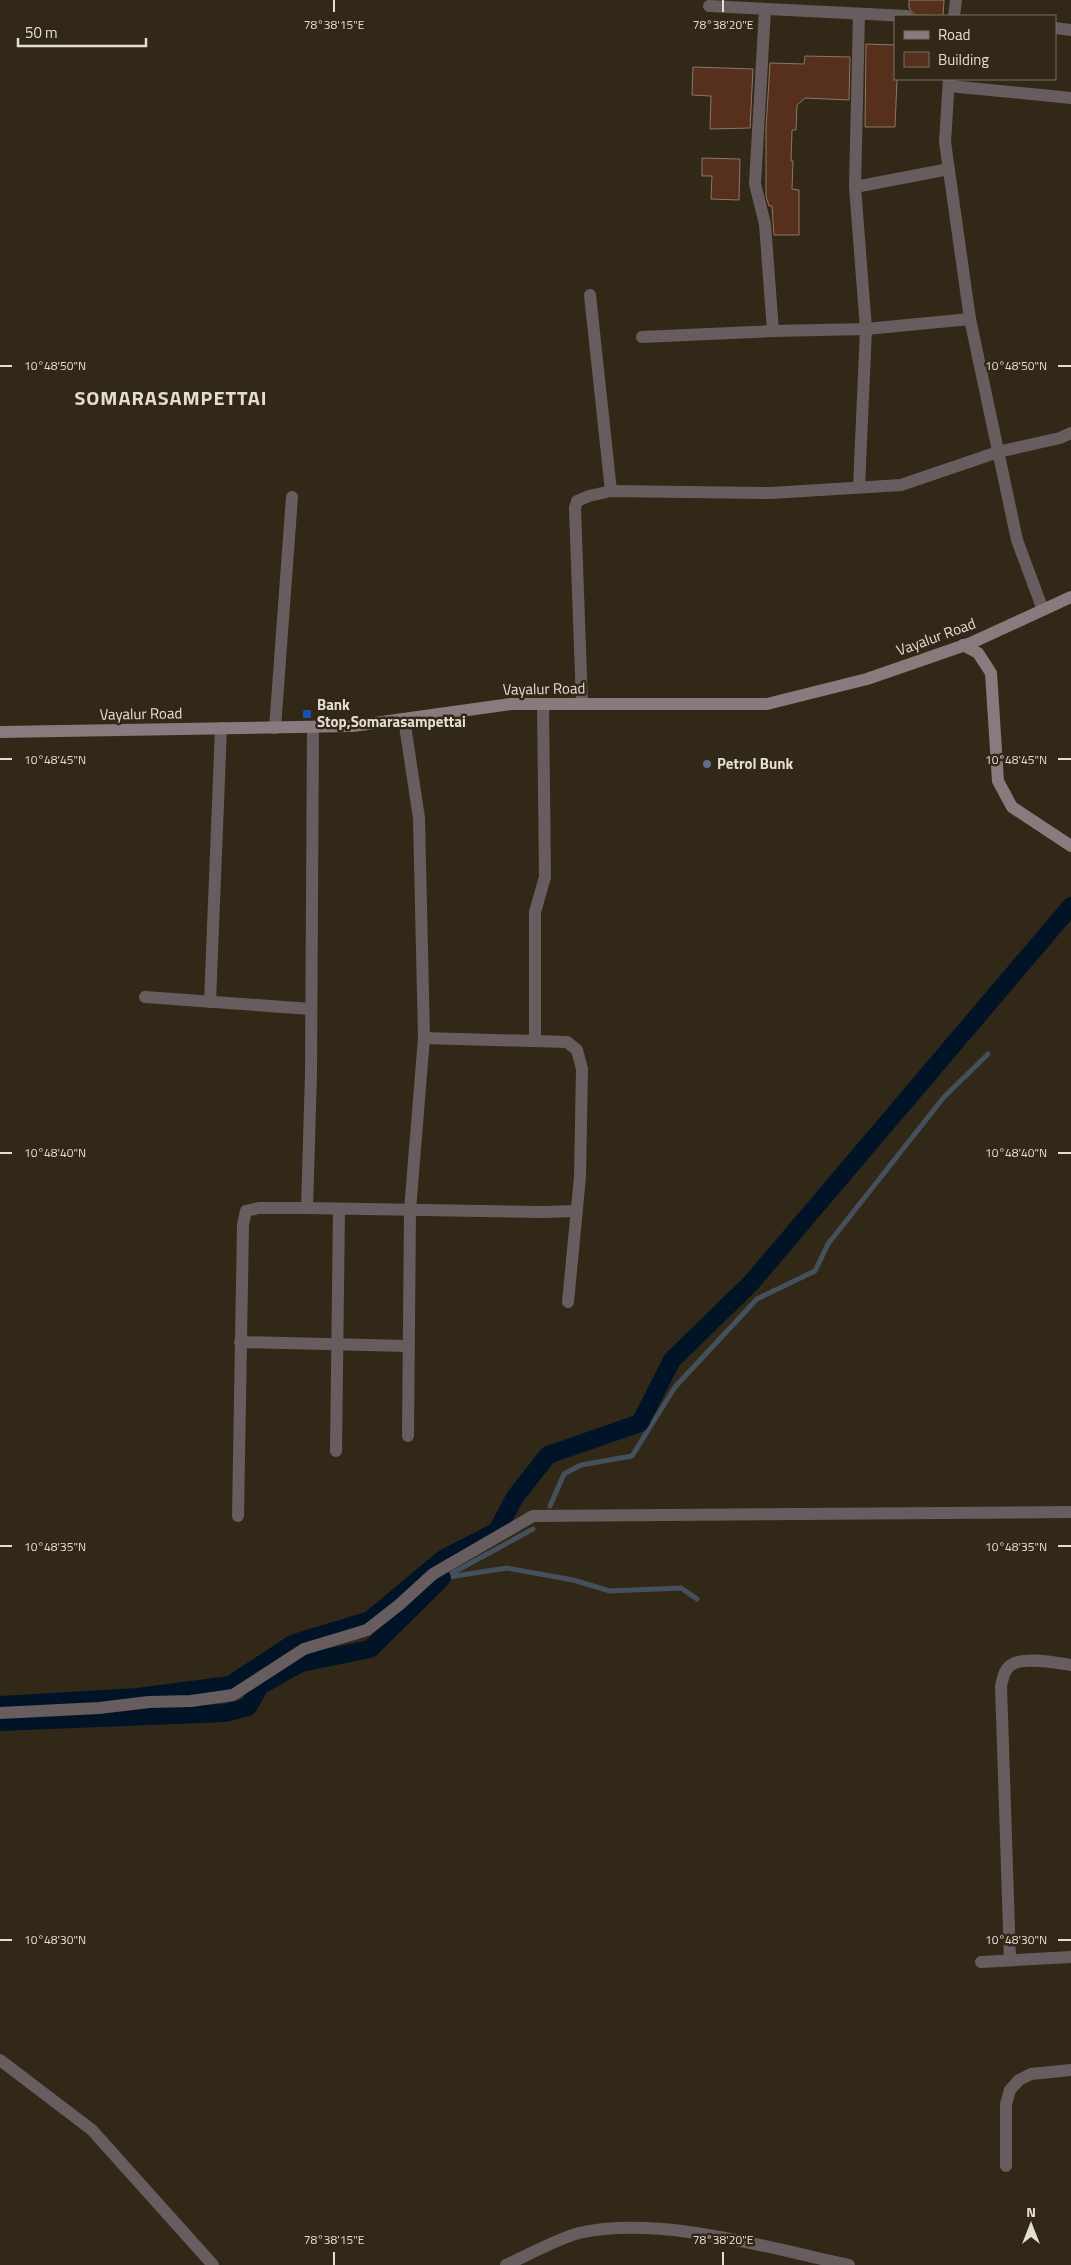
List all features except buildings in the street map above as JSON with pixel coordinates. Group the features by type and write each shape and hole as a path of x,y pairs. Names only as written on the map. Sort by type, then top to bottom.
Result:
{"main road":[{"name":"Vayalur Road","path":"0,732 353,726 511,704 767,704 867,679 963,645 1071,597"},
{"path":"963,645 978,653 991,673 998,781 1012,807 1071,846"}],"street":[{"path":"954,15 956,0"},
{"path":"709,6 894,15"},
{"path":"765,9 755,184 765,224 773,331"},
{"path":"859,14 855,187 866,330 859,487"},
{"path":"1056,28 1071,30"},
{"path":"1044,610 1017,540 998,452 970,319 945,142 949,83 1071,98"},
{"path":"855,187 948,169"},
{"path":"590,295 611,491"},
{"path":"642,337 773,331 866,330 970,319"},
{"path":"582,704 575,508 581,498 611,491 771,493 901,485 998,452 1060,438 1071,433"},
{"path":"275,728 292,497"},
{"path":"535,1040 535,912 545,877 543,704"},
{"path":"404,719 419,818 424,1038 410,1210 408,1436"},
{"path":"307,1208 311,1009 313,727"},
{"path":"210,1002 221,728"},
{"path":"144,997 311,1009"},
{"path":"424,1038 567,1042 577,1050 582,1069 580,1177 568,1302"},
{"path":"238,1516 243,1225 246,1211 259,1208 307,1208 576,1211"},
{"path":"336,1451 339,1209"},
{"path":"240,1342 408,1346"},
{"path":"0,1713 99,1708 149,1702 191,1702 233,1695 304,1649 367,1630 399,1605 433,1574 532,1516 1071,1512"},
{"path":"1010,1960 1002,1686 1005,1672 1012,1664 1023,1661 1071,1665"},
{"path":"981,1962 1071,1957"},
{"path":"0,2060 92,2130 212,2265"},
{"path":"1006,2166 1006,2104 1010,2090 1018,2080 1031,2074 1071,2070"},
{"path":"506,2265 578,2234 628,2228 689,2233 849,2265"}],"waterway":[{"path":"0,1705 138,1697 230,1685 294,1643 370,1620 443,1559 497,1531 515,1497 548,1455 640,1423 672,1360 751,1283 1071,906"},
{"path":"550,1506 564,1474 581,1465 632,1456 675,1387 757,1299 815,1271 828,1244 944,1097 988,1054"},
{"path":"447,1576 533,1529"},
{"path":"442,1578 507,1568 573,1580 610,1591 681,1588 697,1599"},
{"path":"0,1722 225,1713 248,1707 260,1686 301,1663 370,1649 442,1578"}],"place":[{"name":"Bank Stop,Somarasampettai","path":"307,714"},
{"name":"Petrol Bunk","path":"707,764"}],"district":[{"name":"SOMARASAMPETTAI","path":"171,398"}]}
